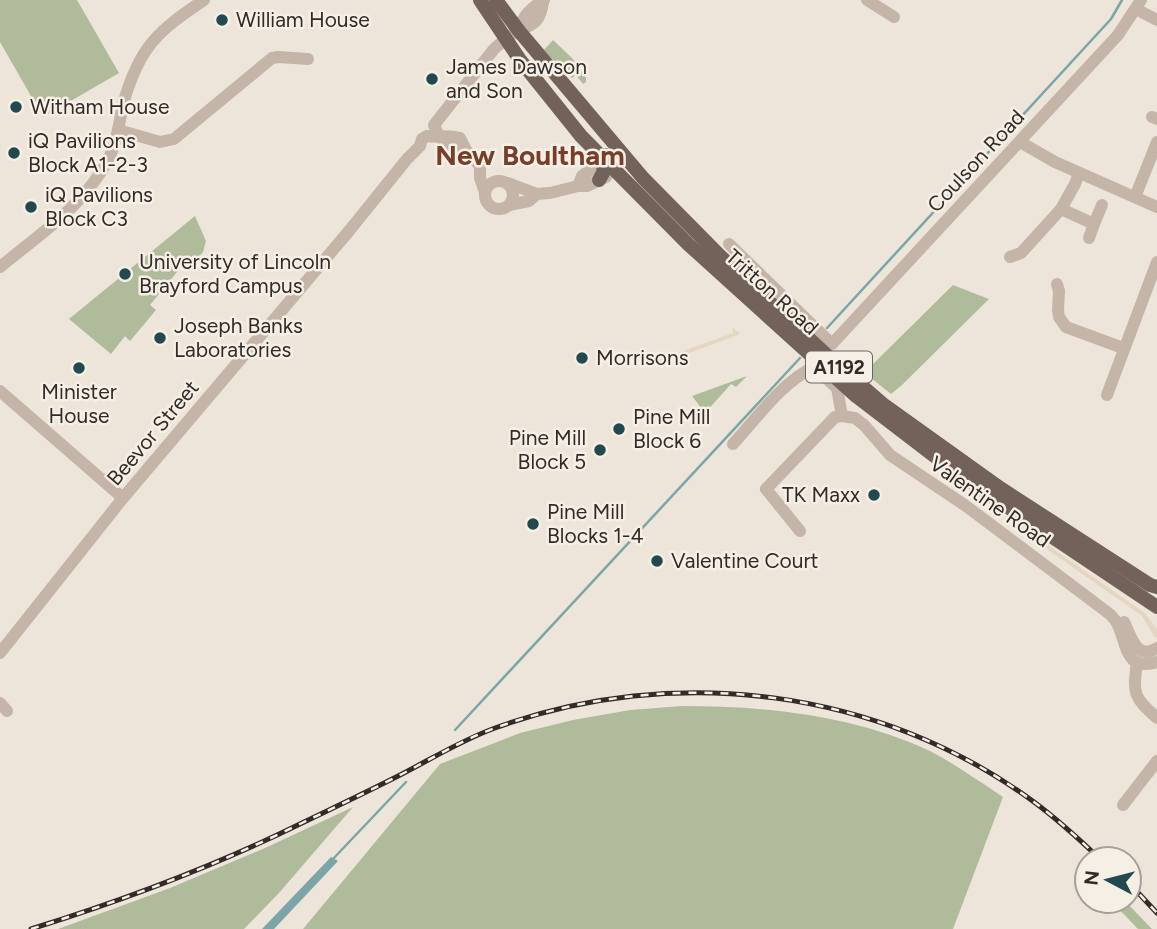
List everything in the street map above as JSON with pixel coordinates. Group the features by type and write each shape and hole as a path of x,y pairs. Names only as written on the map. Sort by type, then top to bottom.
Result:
{"main road":[{"name":"Tritton Road","path":"480,0 561,113 605,160 688,244 856,396 962,477 1157,607"},
{"name":"Tritton Road","path":"496,0 643,178 719,255 858,384 1000,488 1155,589"},
{"path":"558,77 566,95 604,145 605,160 599,180"}],"street":[{"path":"0,267 72,209 94,183 109,159 137,64 151,41 173,21 204,0"},
{"path":"867,0 894,17"},
{"path":"509,205 513,196 512,189 490,169 480,166 466,149 448,146 439,137 434,125 494,49 519,31 521,20 543,1"},
{"path":"1139,5 1157,20"},
{"name":"Coulson Road","path":"729,244 832,344 1118,35 1139,5"},
{"path":"118,130 160,142 174,139 272,58 308,59"},
{"name":"Beevor Street","path":"0,653 123,498 407,159 421,146 422,139 427,136 439,137"},
{"path":"1020,142 1055,162 1157,207"},
{"path":"1135,197 1157,142"},
{"path":"578,186 582,176 619,149"},
{"path":"485,192 493,181 505,182 537,194 587,186 616,171 629,160"},
{"path":"480,166 486,202 491,207 500,209 529,201 537,194"},
{"path":"1008,259 1021,253 1061,209 1079,173"},
{"path":"1089,238 1102,205"},
{"path":"1061,209 1094,224"},
{"path":"1107,395 1157,262"},
{"path":"1057,281 1059,317 1066,327 1124,348"},
{"path":"733,444 788,384 814,367 837,387 848,417"},
{"path":"0,390 123,498"},
{"path":"848,417 856,396"},
{"path":"800,531 766,489 835,417 848,417"},
{"name":"Valentine Road","path":"848,417 864,425 890,455 966,506 1107,611 1115,620 1127,652 1137,662"},
{"name":"Valentine Road","path":"1107,611 1117,613 1123,618 1141,651 1149,653 1157,648"},
{"path":"1157,662 1137,662 1134,683 1136,695 1142,705 1157,718"},
{"path":"1123,805 1157,761"}],"green space":[{"path":"0,0 77,0 119,73 43,117 0,42"},
{"path":"553,40 572,58 586,77 586,82 583,84 576,75 572,78 544,50"},
{"path":"195,216 206,241 203,252 191,266 186,261 150,305 156,310 130,341 125,336 111,354 69,319"},
{"path":"953,285 989,299 891,394 860,369 868,361 872,365"},
{"path":"747,376 736,387 731,384 705,413 692,396"},
{"path":"682,706 777,711 840,721 870,729 930,751 1003,797 953,929 303,929 440,764 520,733 573,720 630,710"},
{"path":"353,807 279,893 244,929 58,929 170,888"},
{"path":"1124,915 1138,915 1152,929 1138,929"}],"shaded area":[{"path":"732,327 740,333 738,335 659,364 658,360 733,333"},
{"path":"1013,521 1145,613 1157,629 1157,637 1155,638 1142,616 1011,524"}],"water":[{"path":"331,857 338,861 274,929 262,929"}],"waterway":[{"path":"827,328 1111,19 1122,0"},
{"path":"455,730 800,358"},
{"path":"332,860 406,782"}],"railway":[{"path":"31,929 135,894 236,854 495,728 563,708 633,696 704,693 774,698 843,711 910,733 974,763 1034,802 1085,845"},
{"path":"1143,898 1157,913"}],"place":[{"name":"William House","path":"222,20"},
{"name":"James Dawson and Son","path":"432,79"},
{"name":"Witham House","path":"16,107"},
{"name":"iQ Pavilions Block A1-2-3","path":"14,153"},
{"name":"iQ Pavilions Block C3","path":"31,207"},
{"name":"University of Lincoln Brayford Campus","path":"125,274"},
{"name":"Joseph Banks Laboratories","path":"160,338"},
{"name":"Morrisons","path":"582,358"},
{"name":"Minister House","path":"79,368"},
{"name":"Pine Mill Block 6","path":"619,429"},
{"name":"Pine Mill Block 5","path":"600,450"},
{"name":"TK Maxx","path":"874,495"},
{"name":"Pine Mill Blocks 1-4","path":"533,524"},
{"name":"Valentine Court","path":"657,561"}],"district":[{"name":"New Boultham","path":"530,155"}]}
